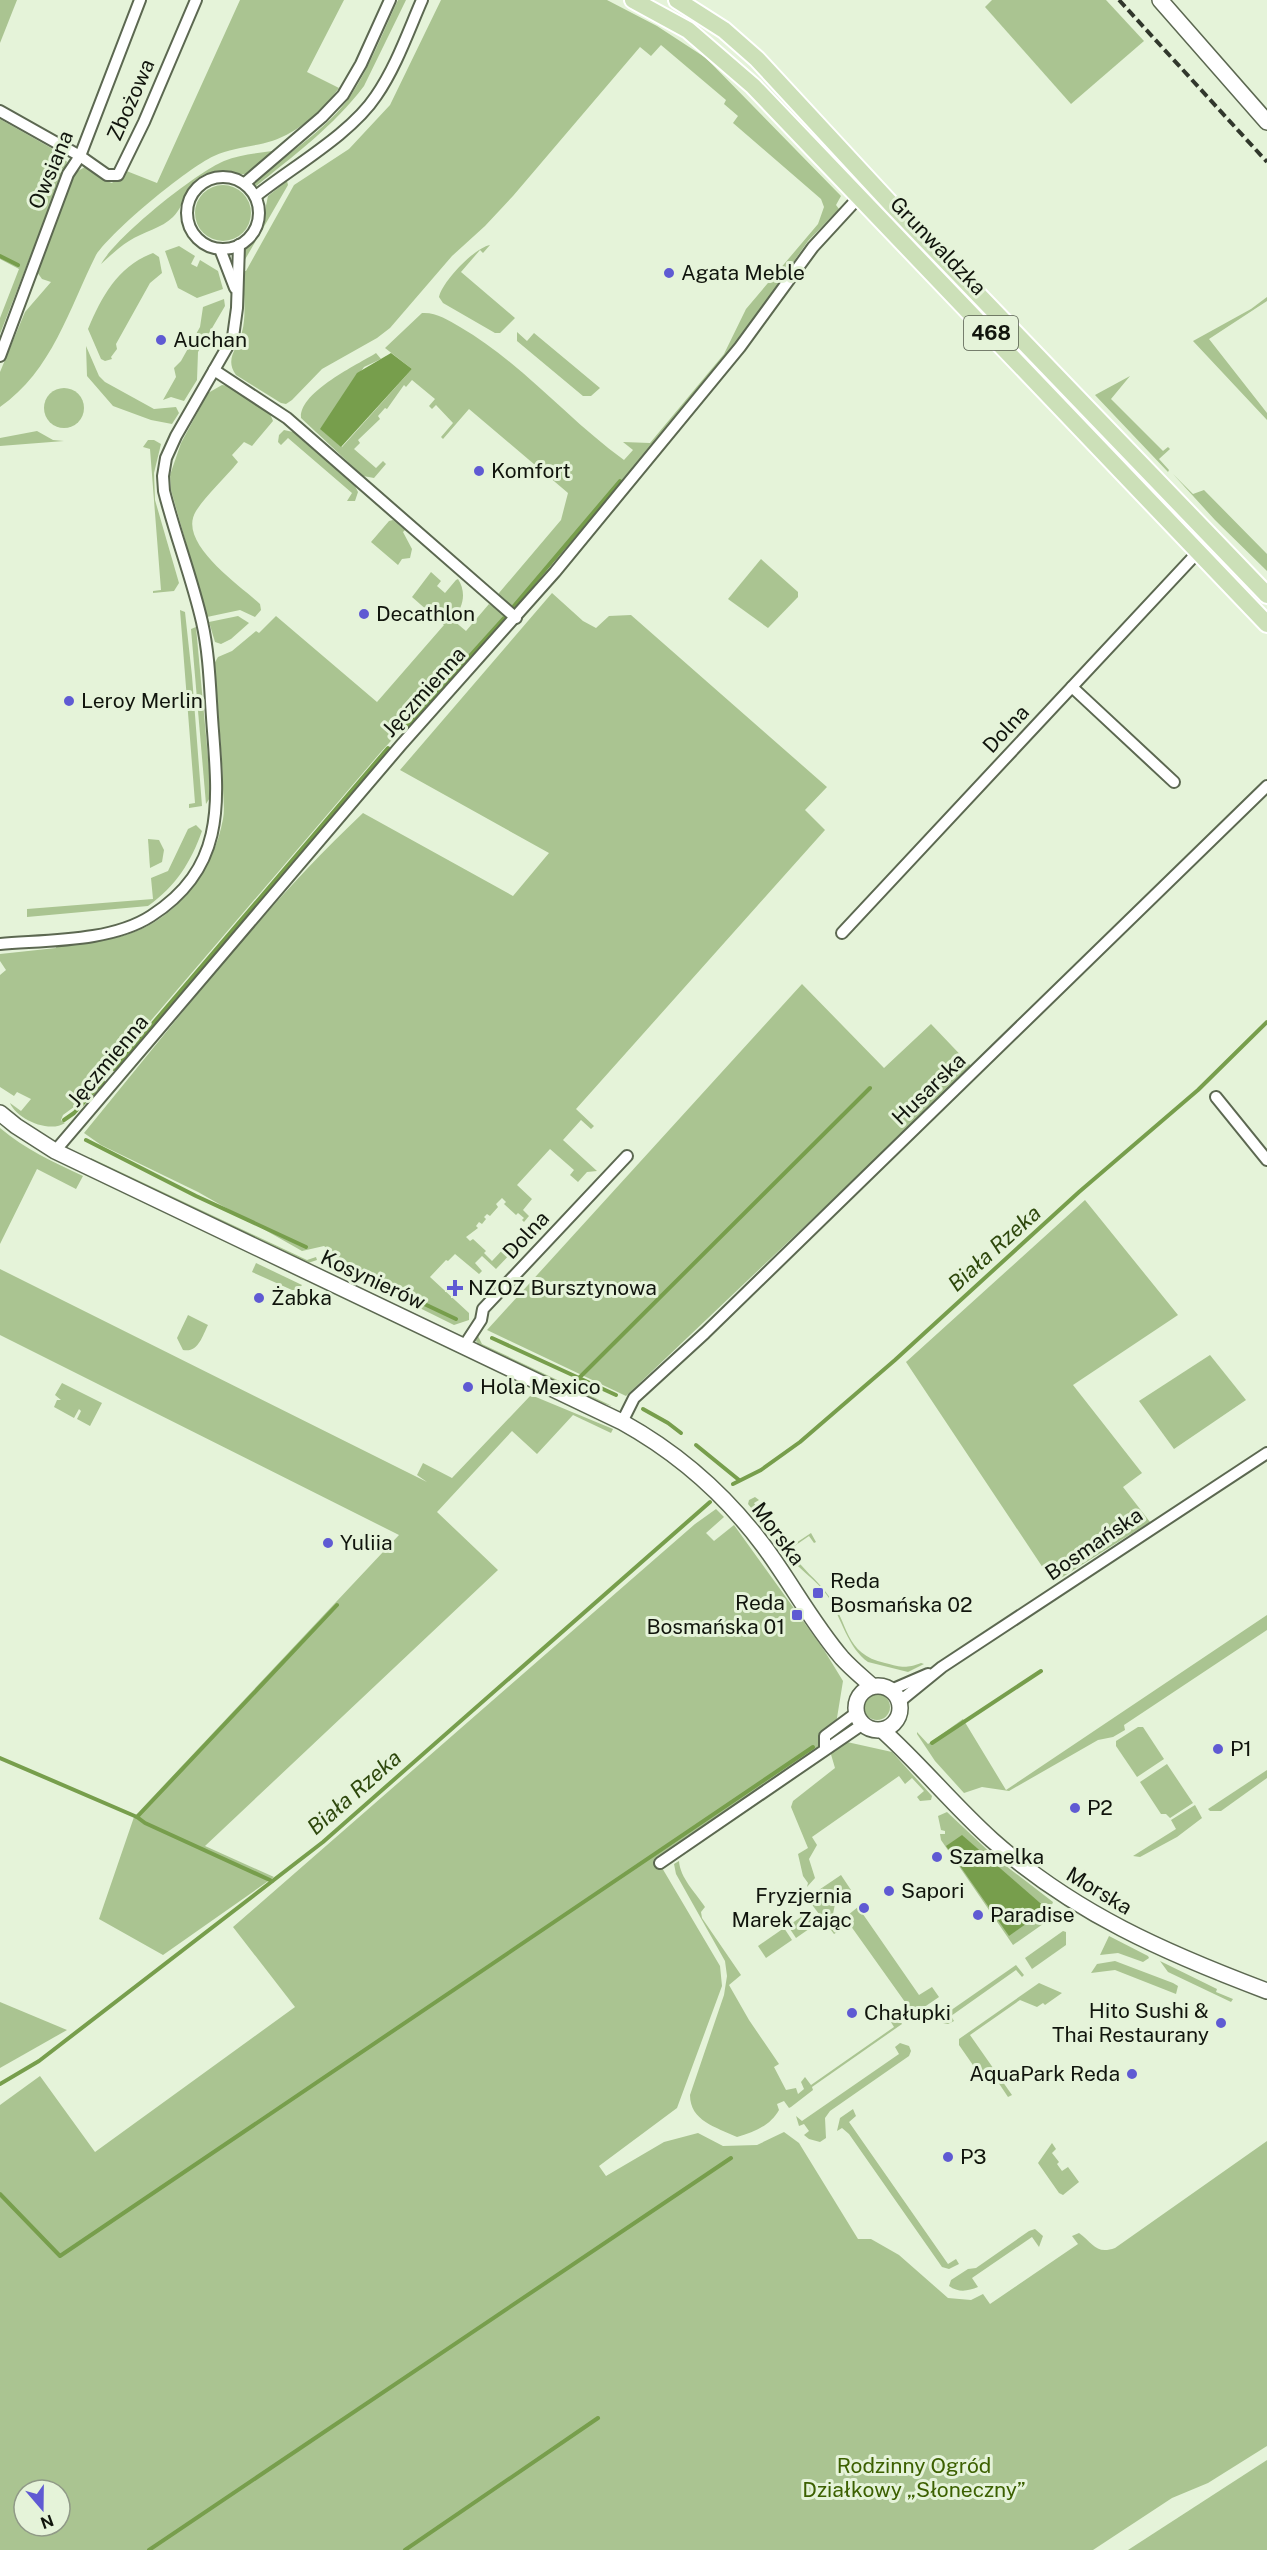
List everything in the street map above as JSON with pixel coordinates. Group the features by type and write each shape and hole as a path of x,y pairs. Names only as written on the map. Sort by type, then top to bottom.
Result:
{"main road":[{"name":"Grunwaldzka","path":"633,0 688,30 753,86 1267,624"},
{"name":"Grunwaldzka","path":"677,0 724,30 757,59 892,206 1267,595"},
{"path":"1160,0 1267,122"},
{"name":"Kosynierów","path":"0,1113 15,1126 56,1151 622,1422 676,1456 720,1495"},
{"name":"Morska","path":"720,1495 763,1545 842,1658 872,1686"},
{"name":"Morska","path":"842,1658 858,1697 859,1719 868,1728 882,1730 914,1758 946,1795 991,1839 1061,1894 1108,1923 1158,1948 1267,1991"},
{"path":"858,1697 872,1686 885,1687 895,1696 896,1720 882,1730"},
{"name":"Morska","path":"896,1720 914,1758"}],"street":[{"name":"Owsiana","path":"0,356 68,174 80,156 140,0"},
{"name":"Zbożowa","path":"80,156 107,175 118,174 144,122 196,0"},
{"path":"245,183 322,117 343,95 390,0"},
{"path":"256,196 340,133 375,98 389,74 422,0"},
{"path":"0,111 80,156"},
{"path":"212,178 235,178 245,183 256,196 259,210 258,224 250,237 239,245 220,249 210,246 194,234 187,213 194,191 202,183 212,178"},
{"name":"Jęczmienna","path":"56,1151 401,745 516,618 740,347 813,247 859,196"},
{"path":"0,944 95,935 132,925 150,917 184,887 199,866 211,840 217,814 217,789 207,652 202,622 164,491 163,476 166,458 176,436 233,338 237,308 239,245"},
{"path":"220,249 236,291"},
{"path":"214,370 286,418 516,618"},
{"name":"Dolna","path":"842,933 1198,552"},
{"path":"1072,687 1174,782"},
{"name":"Husarska","path":"622,1422 634,1398 705,1333 1267,786"},
{"path":"1216,1097 1267,1160"},
{"name":"Dolna","path":"464,1346 481,1320 483,1309 627,1156"},
{"name":"Bosmańska","path":"895,1696 942,1668 1267,1453"},
{"path":"660,1863 798,1770 826,1744 859,1719"}],"green space":[{"path":"0,0 17,0 0,43"},
{"path":"240,0 344,0 307,72 339,88 318,112 292,132 272,141 214,156 186,173 133,216 96,255 57,338 33,376 0,407 0,372 25,312 51,282 42,279 37,272 69,183 76,172 85,167 112,183 124,170 157,183"},
{"path":"398,0 406,0 364,86 326,127 255,187 252,183 318,131 351,95 370,61"},
{"path":"441,0 607,0 657,26 706,58 841,196 836,205 839,209 808,241 732,350 515,608 510,608 498,598 499,593 561,520 568,493 469,409 443,439 441,437 453,423 436,405 432,409 429,406 435,399 412,380 406,387 404,385 387,409 385,408 378,416 380,419 358,440 360,443 354,449 376,468 383,461 386,464 374,478 363,476 301,418 303,408 309,399 331,380 376,353 381,359 364,367 321,429 342,447 412,369 385,348 422,313 432,314 442,317 483,341 624,460 633,450 623,442 650,443 724,354 746,309 818,224 824,207 821,199 733,123 738,116 724,104 726,100 661,45 651,56 640,47 513,196 452,256 390,328 377,338 322,369 292,400 286,404 281,403 236,375 231,364 242,332 244,318 243,271 246,271 294,185 349,149 390,105"},
{"path":"992,0 1106,0 1144,41 1071,104 985,7"},
{"path":"0,119 60,153 67,162 0,334 0,318 19,269 0,259"},
{"path":"279,150 250,173 210,172 198,178 192,183 173,217 125,243 101,264 123,238 157,207 211,168 237,157"},
{"path":"287,181 288,185 243,263 245,249 262,225 268,196"},
{"path":"223,185 234,187 243,193 249,202 251,213 249,224 243,233 234,239 223,241 212,239 203,233 197,224 195,213 197,202 203,193 212,187"},
{"path":"490,245 483,253 480,250 461,272 515,318 500,333 495,333 443,303 439,297 446,283 460,266 483,247"},
{"path":"179,246 195,256 191,264 197,267 200,260 218,271 223,289 197,298 178,288 165,251"},
{"path":"153,253 159,257 162,273 150,283 116,344 117,349 112,359 105,361 101,359 88,329 93,317 105,294 121,274"},
{"path":"1267,297 1267,301 1209,339 1267,413 1267,420 1193,341 1251,309"},
{"path":"224,299 225,306 198,352 197,380 184,401 171,397 163,400 176,377 174,368 181,361 200,327 203,307"},
{"path":"517,332 527,341 534,333 600,388 591,396 583,396 517,341"},
{"path":"86,346 99,376 105,382 154,409 176,407 179,413 172,424 151,420 113,406 87,376"},
{"path":"1130,376 1111,399 1163,451 1168,447 1170,449 1159,459 1169,470 1168,472 1095,395"},
{"path":"222,385 229,386 269,411 273,421 252,446 244,442 232,455 238,462 200,505 192,523 202,550 213,563 260,604 261,610 255,617 240,610 207,617 171,490 170,475 181,443 208,393"},
{"path":"64,388 78,394 84,408 78,422 64,428 50,422 44,408 50,394"},
{"path":"284,430 293,432 355,486 358,492 355,501 347,501 352,493 288,438 281,445 278,442 279,435"},
{"path":"37,431 53,440 64,441 0,446 0,438"},
{"path":"148,440 161,444 154,473 155,500 179,583 174,591 153,593 153,591 161,590 150,449 143,447"},
{"path":"1173,474 1193,494 1204,490 1267,554 1267,571 1215,520"},
{"path":"393,520 405,530 403,532 412,549 410,558 402,559 398,565 371,542 389,521"},
{"path":"761,559 798,592 798,597 768,628 728,599"},
{"path":"431,572 441,581 437,586 445,593 456,580 458,579 461,584 463,600 453,620 466,631 489,604 503,613 503,617 380,753 82,1101 63,1115 61,1120 65,1123 50,1127 32,1122 17,1113 10,1103 21,1111 31,1099 17,1092 14,1096 0,1087 0,975 6,970 0,961 0,954 111,939 147,927 178,904 202,873 211,856 224,811 214,664 218,657 232,651 256,631 259,633 276,616 377,702 444,625 412,597"},
{"path":"552,593 583,621 596,628 609,616 631,615 827,787 805,810 825,830 576,1109 594,1126 591,1129 581,1120 563,1140 597,1171 587,1172 578,1182 570,1175 574,1170 550,1149 517,1185 532,1199 523,1210 529,1216 524,1222 522,1220 524,1218 518,1213 516,1215 504,1204 506,1202 502,1198 490,1216 487,1214 482,1224 479,1222 476,1226 478,1228 466,1237 470,1241 473,1239 486,1251 484,1253 492,1261 508,1244 514,1250 496,1269 482,1256 475,1263 482,1271 479,1274 455,1254 430,1277 469,1313 469,1320 454,1325 337,1267 335,1254 324,1246 302,1251 198,1192 101,1145 84,1133 253,928 325,850 363,813 513,896 549,853 400,770"},
{"path":"180,610 185,612 202,806 189,808 189,804 195,803"},
{"path":"238,616 249,623 231,639 221,644 215,642 209,622"},
{"path":"196,627 211,790 211,796 206,804 191,629"},
{"path":"196,825 202,831 193,853 174,882 148,906 27,917 27,909 153,899 151,878 168,871 188,829"},
{"path":"148,839 159,840 164,850 162,862 150,868"},
{"path":"802,984 884,1068 931,1024 972,1067 626,1396 487,1330"},
{"path":"0,1128 29,1149 83,1176 76,1189 37,1169 0,1244"},
{"path":"91,1158 307,1260 316,1257 317,1260 308,1263 299,1261 90,1161"},
{"path":"1085,1200 1178,1315 1073,1385 1142,1473 1123,1487 1150,1522 1053,1583 906,1362"},
{"path":"256,1263 302,1285 298,1290 292,1290 252,1272"},
{"path":"0,1269 427,1482 417,1475 423,1463 452,1478 531,1395 613,1429 611,1433 573,1415 537,1454 512,1431 437,1512 498,1570 205,1846 274,1877 163,1955 99,1919 134,1817 399,1535 0,1335"},
{"path":"188,1315 208,1325 196,1347 183,1350 177,1338"},
{"path":"477,1334 482,1344 612,1406 591,1400 479,1345 476,1341"},
{"path":"1210,1355 1246,1400 1174,1449 1139,1401"},
{"path":"62,1383 102,1403 90,1426 77,1419 81,1411 79,1409 74,1418 54,1407 57,1400 61,1400 55,1395"},
{"path":"755,1497 759,1500 754,1503 761,1514 765,1511 790,1547 811,1533 816,1542 814,1543 809,1536 793,1547 792,1552 828,1595 854,1645 862,1653 872,1659 899,1666 924,1664 908,1672 868,1662 861,1656 850,1641 824,1591 788,1556 780,1540 778,1541 748,1504 749,1500"},
{"name":"Rodzinny Ogród Działkowy „Słoneczny”","path":"716,1509 724,1517 706,1533 714,1541 734,1525 824,1650 843,1681 836,1724 818,1740 821,1748 658,1861 720,1966 722,1986 677,2108 599,2166 606,2176 664,2142 698,2133 723,2146 757,2145 784,2132 799,2143 858,2239 871,2239 899,2255 948,2298 971,2300 983,2294 990,2304 1078,2244 1072,2236 1079,2233 1099,2249 1115,2248 1267,2141 1267,2446 1208,2483 1172,2498 1093,2550 0,2550 0,2105 40,2076 95,2152 295,2007 233,1927 695,1524"},
{"path":"1267,1615 1267,1630 1124,1725 1125,1730 1113,1737 1098,1740 1009,1791 982,1787 964,1793 935,1761 917,1734 917,1732 928,1744 963,1719 1006,1790"},
{"path":"877,1694 886,1698 890,1707 886,1716 877,1720 868,1716 864,1707 868,1698"},
{"path":"1138,1727 1143,1727 1164,1759 1137,1777 1116,1746 1116,1741"},
{"path":"847,1742 892,1752 932,1796 931,1800 920,1801 917,1797 924,1791 912,1778 905,1784 899,1776 812,1837 817,1845 809,1859 815,1878 807,1887 808,1883 803,1876 798,1854 808,1848 791,1807 793,1801 835,1768 830,1751"},
{"path":"1167,1764 1193,1803 1170,1818 1166,1814 1161,1814 1140,1782"},
{"path":"1267,1770 1267,1778 1221,1811 1208,1809"},
{"path":"1195,1805 1202,1818 1177,1837 1140,1857 1133,1856 1176,1829 1171,1820"},
{"path":"947,1812 997,1859 1053,1902 1050,1910 1053,1917 1013,1945 941,1840 940,1834 945,1834 945,1831 941,1830 938,1816"},
{"path":"679,1861 685,1879 705,1907 701,1912 702,1918 741,1975 729,1985 749,2020 779,2064 774,2067 786,2090 796,2088 798,2094 804,2089 801,2082 805,2077 811,2085 894,2027 889,2019 898,2018 902,2024 812,2087 813,2090 791,2107 789,2108 784,2101 777,2104 779,2110 766,2124 737,2137 699,2117 691,2104 690,2095 724,1995 727,1976 725,1961 676,1874 674,1864"},
{"path":"841,1875 851,1890 835,1904 832,1919 839,1931 834,1934 807,1898"},
{"path":"858,1907 919,1995 932,1987 939,1997 917,2012 910,2009 848,1922 848,1915"},
{"path":"811,1910 819,1922 796,1938 788,1926"},
{"path":"784,1928 792,1940 766,1958 758,1946"},
{"path":"1063,1931 1066,1932 1066,1945 1032,1969 1025,1958"},
{"path":"1109,1936 1149,1958 1143,1962 1118,1953 1100,1955"},
{"path":"1115,1961 1173,1983 1178,1986 1176,1994 1115,1970 1091,1973 1097,1964"},
{"path":"1160,1961 1233,1999 1231,2002 1168,1972"},
{"path":"1016,1965 1024,1975 1022,1977 1016,1970 951,2016 954,2021 948,2024 943,2023 943,2017 947,2013"},
{"path":"1039,1983 1062,1993 1045,2005 1043,2003 1037,2007 1020,2000 970,2035 1012,2095 1008,2097 996,2079 975,2068 959,2045 959,2039"},
{"path":"0,2002 67,2030 0,2068"},
{"path":"900,2043 909,2046 911,2051 909,2056 830,2111 825,2118 826,2138 820,2142 804,2135 809,2131 804,2124 799,2126 796,2116 802,2121 899,2054 895,2047"},
{"path":"853,2109 856,2116 849,2122 948,2264 956,2259 959,2264 949,2269 942,2267 849,2134 842,2128 837,2131 840,2118"},
{"path":"1052,2143 1056,2149 1052,2153 1059,2162 1057,2164 1062,2171 1068,2167 1079,2182 1063,2195 1059,2193 1038,2163"},
{"path":"1035,2229 1043,2236 1039,2247 1032,2237 972,2278 978,2287 964,2291 949,2286 951,2280 968,2269 976,2268"},
{"path":"1267,2460 1267,2550 1128,2550"}],"shaded area":[{"path":"391,353 412,369 341,447 320,429 357,373"},
{"path":"962,1835 1047,1909 1009,1936 946,1846"}],"waterway":[{"path":"0,256 18,265"},
{"path":"514,606 620,481"},
{"path":"403,730 504,618"},
{"path":"114,1069 388,748"},
{"name":"Biała Rzeka","path":"733,1484 761,1470 800,1442 895,1360 1079,1192 1198,1090 1267,1022"},
{"path":"64,1120 74,1113 103,1082"},
{"path":"579,1378 870,1088"},
{"path":"86,1140 196,1196 306,1247"},
{"path":"342,1265 456,1319"},
{"path":"492,1338 616,1395"},
{"path":"643,1409 681,1433"},
{"path":"696,1445 739,1480"},
{"name":"Biała Rzeka","path":"0,2084 39,2061 323,1842 710,1502"},
{"path":"137,1817 337,1605"},
{"path":"932,1743 1041,1671"},
{"path":"0,2194 60,2256 813,1747"},
{"path":"0,1758 137,1817 145,1823 272,1881"},
{"path":"149,2550 731,2158"},
{"path":"405,2550 598,2418"}],"railway":[{"path":"1119,0 1267,162"}],"place":[{"name":"Agata Meble","path":"669,273"},
{"name":"Auchan","path":"161,340"},
{"name":"Komfort","path":"479,471"},
{"name":"Decathlon","path":"364,614"},
{"name":"Leroy Merlin","path":"69,701"},
{"name":"NZOZ Bursztynowa","path":"455,1288"},
{"name":"Żabka","path":"259,1298"},
{"name":"Hola Mexico","path":"468,1387"},
{"name":"Yuliia","path":"328,1543"},
{"name":"Reda Bosmańska 02","path":"818,1593"},
{"name":"Reda Bosmańska 01","path":"797,1615"},
{"name":"P1","path":"1218,1749"},
{"name":"P2","path":"1075,1808"},
{"name":"Szamelka","path":"937,1857"},
{"name":"Sapori","path":"889,1891"},
{"name":"Fryzjernia Marek Zając","path":"864,1908"},
{"name":"Paradise","path":"978,1915"},
{"name":"Chałupki","path":"852,2013"},
{"name":"Hito Sushi & Thai Restaurany","path":"1221,2023"},
{"name":"AquaPark Reda","path":"1132,2074"},
{"name":"P3","path":"948,2157"}]}
